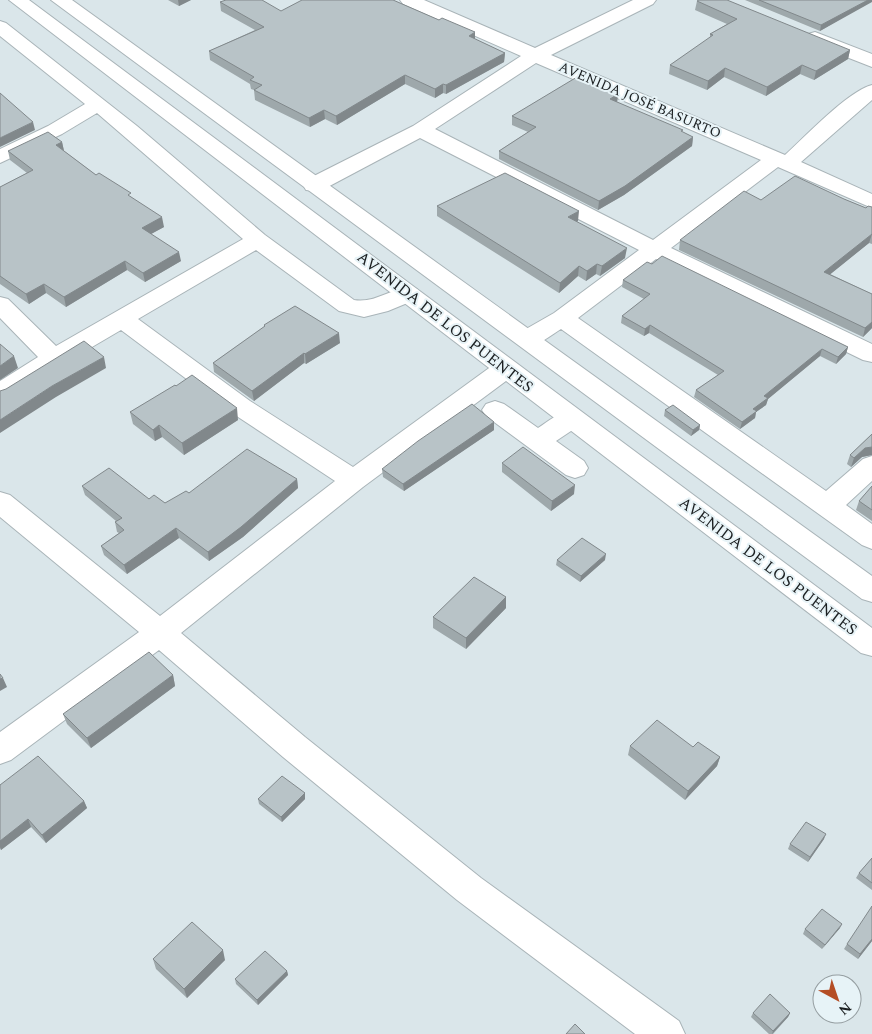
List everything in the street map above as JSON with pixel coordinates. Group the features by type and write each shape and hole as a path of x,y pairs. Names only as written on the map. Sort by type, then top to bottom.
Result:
{"street":[{"name":"AVENIDA DE LOS PUENTES","path":"18,0 872,644"},
{"name":"AVENIDA DE LOS PUENTES","path":"60,0 872,590"},
{"name":"AVENIDA JOSÉ BASURTO","path":"408,0 534,56 783,160 872,202"},
{"path":"314,185 420,130 534,56 647,0"},
{"path":"0,27 130,130 257,240 347,306 364,309 380,306 409,294"},
{"path":"802,33 872,61"},
{"path":"0,47 31,52"},
{"path":"528,339 562,318 783,160 872,91"},
{"path":"0,157 55,130 98,104"},
{"path":"420,130 586,216 872,354"},
{"path":"0,393 54,358 257,240"},
{"path":"0,304 54,358"},
{"path":"562,318 872,538"},
{"path":"122,319 241,407 354,480"},
{"path":"0,750 160,633 354,480 505,369"},
{"path":"495,410 575,468"},
{"path":"538,441 572,419"},
{"path":"827,506 872,466"},
{"path":"0,502 469,890 666,1034"}],"building":[{"path":"226,0 262,0 281,11 302,0 393,0 439,20 442,18 475,32 469,36 505,53 435,89 405,75 336,116 324,110 309,118 254,90 262,85 250,80 254,77 209,51 264,27 220,2"},
{"path":"727,0 850,50 816,71 802,65 767,87 725,68 708,81 670,65 713,35 710,34 737,19 697,1"},
{"path":"759,0 868,0 821,25"},
{"path":"577,77 618,94 610,99 683,130 681,131 693,137 625,186 599,201 499,151 536,127 512,116"},
{"path":"0,93 33,122 0,138"},
{"path":"48,132 62,142 56,145 96,175 99,173 131,193 128,195 162,217 142,228 179,252 143,273 125,261 64,297 44,284 26,294 0,276 0,187 33,170 8,151"},
{"path":"505,173 579,211 568,217 627,248 602,266 597,264 587,271 579,266 560,283 437,206"},
{"path":"795,176 866,208 868,206 872,207 872,234 824,272 872,294 872,322 865,328 680,240 744,191 761,200"},
{"path":"662,256 848,347 838,357 822,349 764,396 768,398 753,409 757,411 742,422 696,390 724,371 650,325 645,329 622,316 650,294 623,280 647,262 652,264"},
{"path":"295,306 339,333 304,353 252,391 213,363 264,325"},
{"path":"84,341 104,357 52,386 0,420 0,391"},
{"path":"0,344 14,356 0,366"},
{"path":"192,375 237,408 182,443 159,425 153,430 130,412 176,386"},
{"path":"472,404 494,422 403,484 382,469 418,441"},
{"path":"673,405 700,425 693,430 665,410"},
{"path":"872,434 872,447 865,448 854,458 850,455"},
{"path":"523,447 575,485 552,501 502,463"},
{"path":"247,449 297,479 241,527 208,552 176,528 124,565 101,546 124,530 115,522 122,518 82,486 109,468 149,499 154,495 165,503 186,491 189,493"},
{"path":"872,486 872,510 859,501"},
{"path":"582,538 606,554 581,576 557,560"},
{"path":"474,577 506,597 466,638 433,617"},
{"path":"149,652 173,675 87,738 63,714"},
{"path":"657,720 693,747 698,742 720,757 688,791 630,746"},
{"path":"38,756 84,801 42,835 28,819 0,841 0,785"},
{"path":"282,776 305,793 281,817 258,799"},
{"path":"806,822 826,834 810,857 790,844"},
{"path":"872,858 872,883 859,873"},
{"path":"872,906 872,939 860,954 847,944"},
{"path":"822,909 842,924 825,945 805,929"},
{"path":"192,922 223,950 184,989 153,959"},
{"path":"265,951 287,971 257,1000 235,979"},
{"path":"770,994 790,1013 773,1031 753,1013"},
{"path":"575,1024 585,1034 566,1034"}]}
